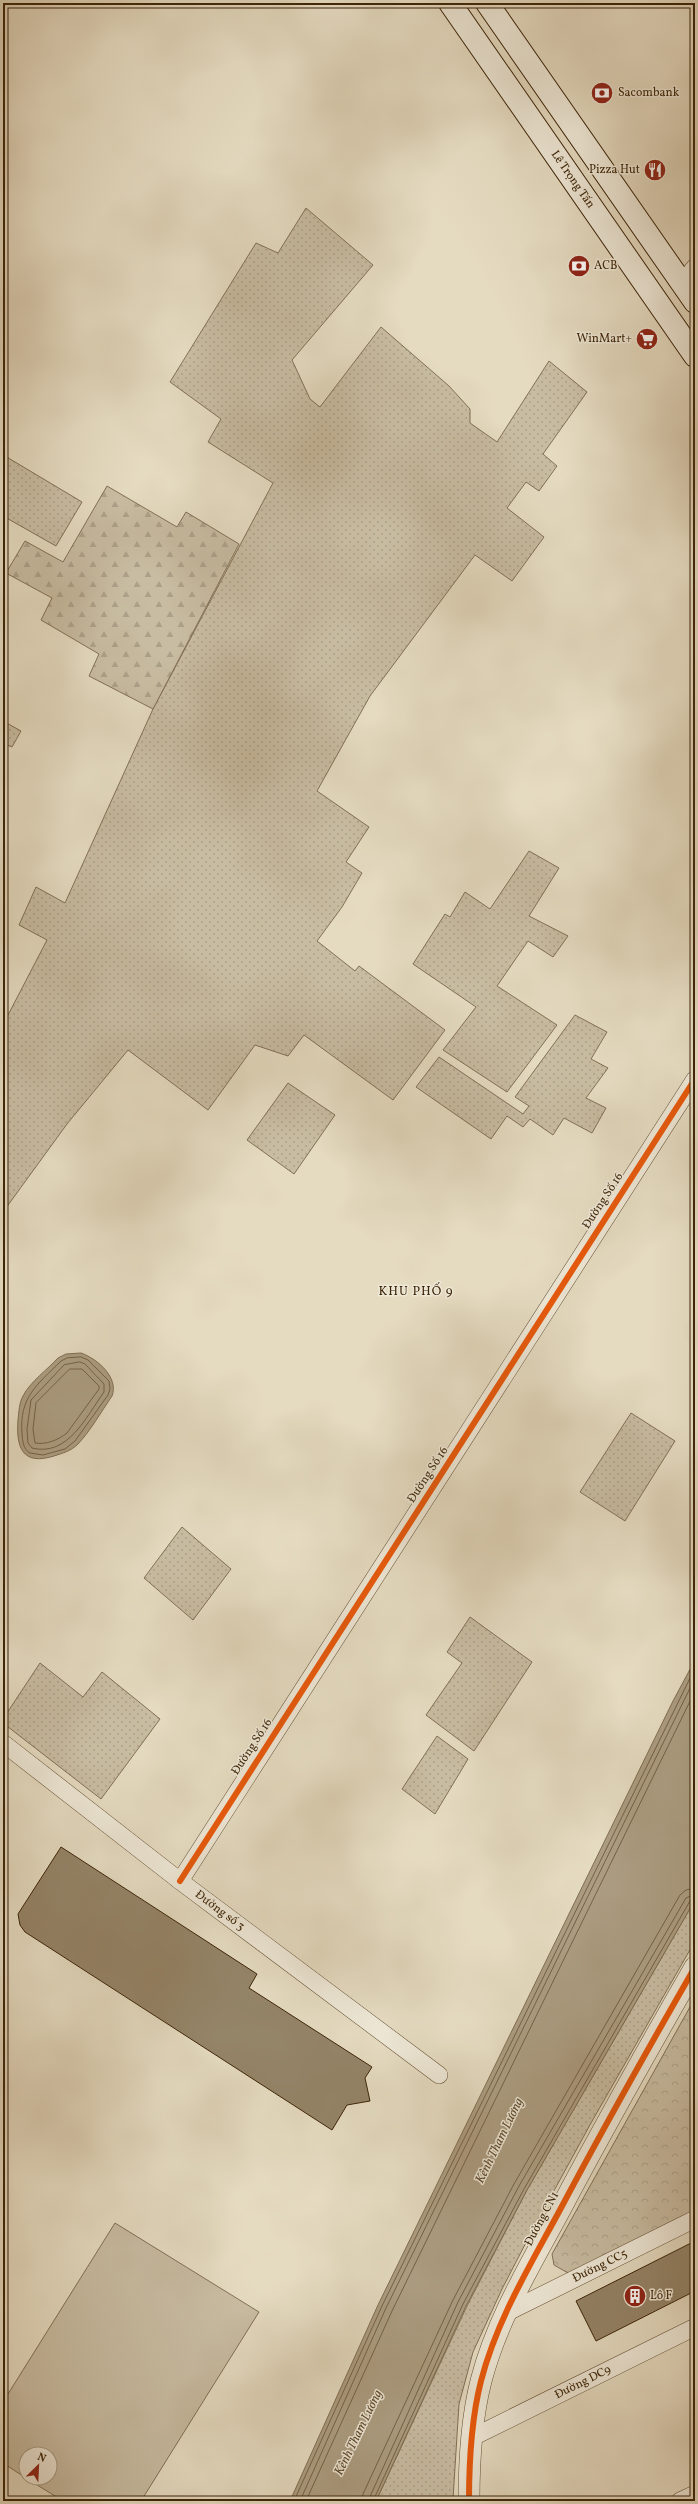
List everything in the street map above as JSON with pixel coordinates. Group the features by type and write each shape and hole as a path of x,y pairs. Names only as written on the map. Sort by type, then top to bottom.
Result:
{"main road":[{"name":"Lê Trọng Tấn","path":"450,3 694,354"},
{"path":"487,3 688,275 695,302"}],"street":[{"name":"Đường Số 16","path":"180,1881 695,1079"},
{"name":"Đường số 3","path":"3,1743 180,1881 439,2075"},
{"name":"Đường CN1","path":"469,2501 471,2438 481,2381 506,2313 580,2173 695,1967"},
{"name":"Đường CC5","path":"506,2313 695,2219"},
{"name":"Đường DC9","path":"471,2438 695,2327"},
{"path":"680,2501 695,2494"}],"green space":[{"path":"306,208 373,265 292,360 310,399 320,407 381,327 449,386 470,409 470,423 497,442 549,361 587,392 543,454 557,466 539,491 526,482 507,508 544,537 512,581 475,555 370,696 317,791 369,827 346,862 362,873 342,907 317,941 355,971 359,966 445,1030 393,1100 304,1035 288,1056 255,1045 208,1110 128,1050 67,1124 3,1212 3,1015 7,1017 47,940 19,925 36,887 65,903 153,709 273,483 208,442 221,419 170,382 256,243 278,253"},
{"path":"5,456 82,502 56,546 3,516 3,460"},
{"path":"107,486 177,527 186,512 239,544 153,709 89,676 99,654 41,620 52,598 6,573 25,541 63,562"},
{"path":"3,721 21,731 12,747 3,743"},
{"path":"529,851 559,868 529,916 568,936 553,957 528,941 497,986 557,1025 507,1092 443,1050 476,1007 413,964 445,914 450,917 465,892 490,909"},
{"path":"575,1015 607,1032 591,1059 608,1068 586,1098 606,1108 592,1133 564,1118 553,1135 530,1119 523,1127 507,1116 491,1139 416,1087 439,1057 523,1114 529,1106 515,1097"},
{"path":"288,1083 335,1115 294,1174 247,1140"},
{"path":"631,1413 675,1441 625,1521 580,1492"},
{"path":"182,1527 231,1569 193,1620 144,1578"},
{"path":"470,1617 532,1662 474,1751 426,1715 462,1663 447,1652"},
{"path":"40,1663 83,1697 102,1672 160,1719 101,1799 3,1723 3,1719"},
{"path":"437,1736 468,1759 435,1814 402,1789"},
{"path":"695,1900 695,1941 591,2123 532,2231 502,2289 473,2352 459,2404 453,2499 376,2501 467,2306 527,2190"},
{"path":"695,1998 695,2211 568,2273 554,2265 552,2254"},
{"path":"115,2223 259,2312 141,2501 63,2501 39,2486 58,2486 58,2446 18,2446 18,2473 3,2463 3,2402"}],"water":[{"path":"81,1353 100,1364 106,1370 112,1383 112,1396 87,1433 73,1448 61,1454 43,1458 28,1456 23,1452 18,1438 19,1411 23,1396 35,1381 58,1358 66,1354"},
{"name":"Kênh Tham Lương","path":"695,1660 695,1900 527,2190 466,2306 376,2501 290,2501 378,2305 673,1701"}],"building":[{"path":"61,1847 257,1974 249,1988 372,2067 365,2078 370,2101 347,2105 332,2130 25,1932 20,1925 18,1914"},
{"name":"Lô F","path":"695,2241 695,2291 596,2341 576,2301"}],"cycle path":[{"path":"180,1881 695,1079"},
{"path":"469,2501 469,2471 475,2411 481,2381 488,2358 505,2314 610,2117 695,1967"}],"place":[{"name":"Sacombank","path":"602,93"},
{"name":"Pizza Hut","path":"655,170"},
{"name":"ACB","path":"579,266"},
{"name":"WinMart+","path":"647,339"},
{"name":"Lô F","path":"635,2296"}],"district":[{"name":"KHU PHỐ 9","path":"416,1292"}]}
